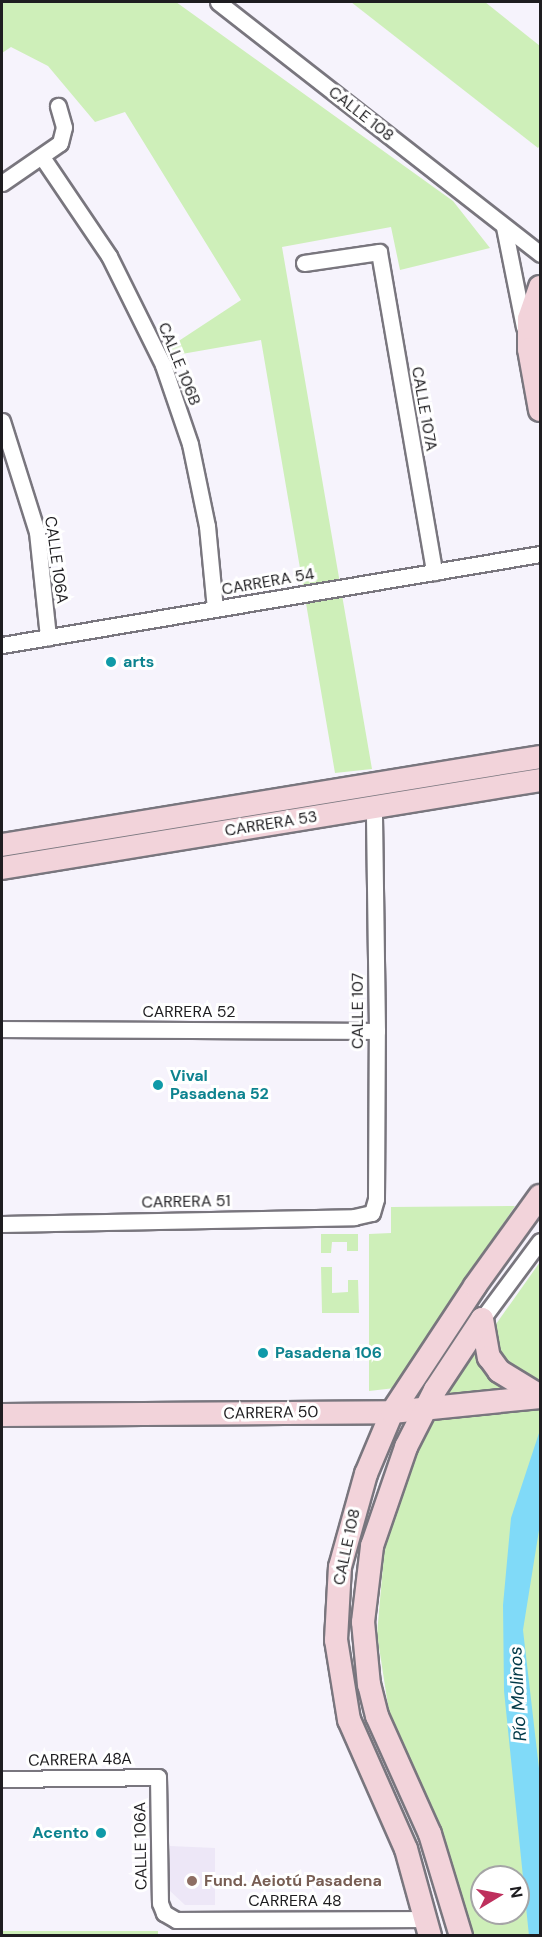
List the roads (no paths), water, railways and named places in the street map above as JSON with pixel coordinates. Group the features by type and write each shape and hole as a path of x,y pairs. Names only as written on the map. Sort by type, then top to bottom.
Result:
{"street":[{"name":"CALLE 108","path":"218,2 540,254"},
{"path":"2,183 42,157 64,136 58,106"},
{"name":"CALLE 106B","path":"42,157 109,256 163,365 195,468 207,526 215,609"},
{"path":"504,227 540,410"},
{"name":"CALLE 107A","path":"304,263 379,252 434,572"},
{"path":"529,349 531,306 540,287"},
{"name":"CALLE 106A","path":"2,421 37,532 48,637"},
{"name":"CARRERA 54","path":"2,645 540,554"},
{"name":"CARRERA 53","path":"2,845 540,757"},
{"name":"CARRERA 53","path":"2,868 540,780"},
{"name":"CALLE 107","path":"372,1213 375,1199 377,1030 374,808"},
{"name":"CARRERA 52","path":"2,1029 377,1030"},
{"name":"CALLE 108","path":"429,1927 406,1849 372,1780 349,1720 336,1640 340,1567 366,1474 392,1412 474,1286 540,1196"},
{"name":"CARRERA 51","path":"2,1224 354,1217 372,1213"},
{"name":"CALLE 108","path":"461,1935 430,1834 377,1716 364,1642 364,1591 372,1546 406,1447 424,1409 482,1319 540,1241"},
{"path":"482,1319 489,1357 499,1371 540,1396"},
{"name":"CARRERA 50","path":"2,1415 392,1412 540,1396"},
{"name":"CALLE 106A","path":"158,1777 160,1904 164,1913"},
{"name":"CARRERA 48A","path":"2,1779 158,1777"},
{"name":"CARRERA 48","path":"164,1913 176,1920 429,1927"}],"water":[{"name":"Río Molinos","path":"540,1430 540,1524 523,1630 540,1777 540,1935 529,1936 530,1865 522,1865 504,1691 503,1605 511,1518"}],"place":[{"name":"arts","path":"111,662"},
{"name":"Vival Pasadena 52","path":"158,1085"},
{"name":"Pasadena 106","path":"263,1353"},
{"name":"Acento","path":"101,1833"},
{"name":"Fund. Aeiotú Pasadena","path":"192,1881"}]}
